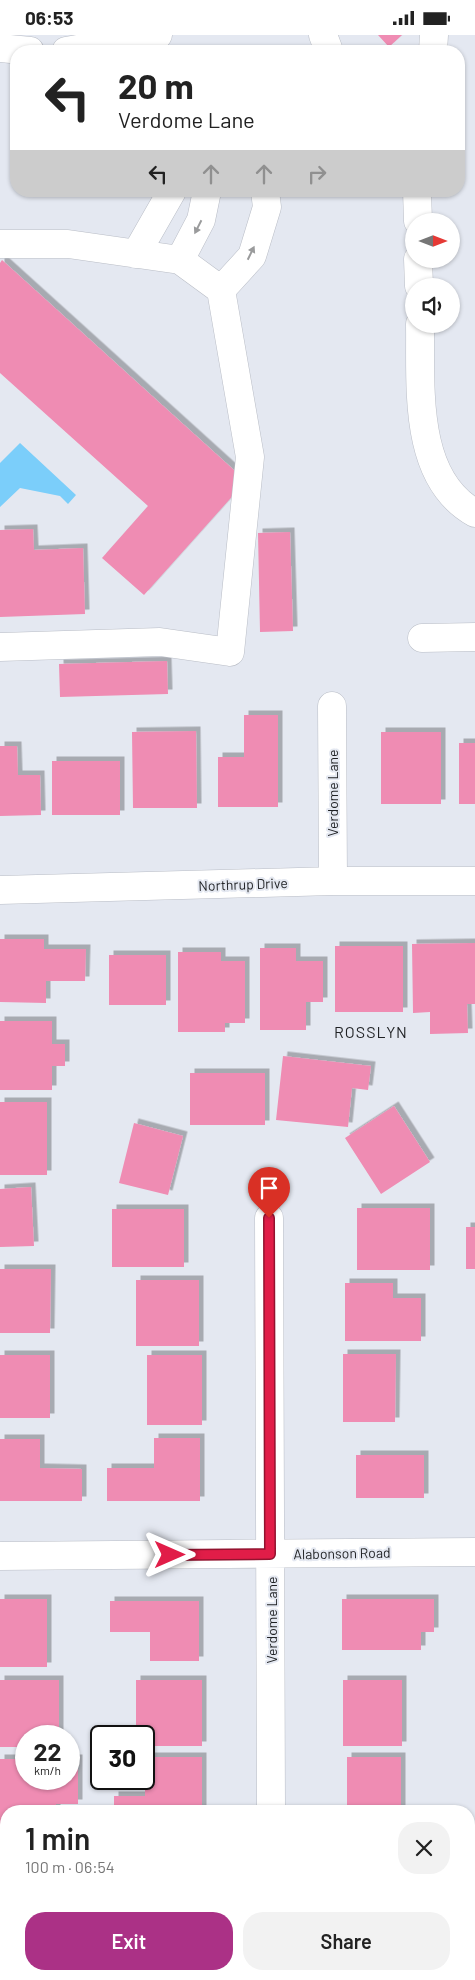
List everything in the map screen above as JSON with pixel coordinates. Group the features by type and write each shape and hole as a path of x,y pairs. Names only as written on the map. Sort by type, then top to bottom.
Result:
{"street":[{"path":"100,45 158,35"},
{"path":"136,254 169,197"},
{"path":"180,260 201,220 206,197"},
{"path":"221,290 252,255 267,207 266,197"},
{"path":"417,197 418,213"},
{"path":"0,244 68,244 180,260 221,290 250,457 230,651 160,642 0,647"},
{"path":"420,333 422,423 434,467 448,490 465,507 475,513"},
{"path":"422,638 475,637"},
{"name":"Verdome Lane","path":"332,706 333,881"},
{"name":"Northrup Drive","path":"6,890 333,881 475,881"},
{"name":"Verdome Lane","path":"269,1218 271,1805"},
{"name":"Alabonson Road","path":"0,1556 475,1552"}],"water":[{"path":"20,443 76,495 68,504 60,496 20,488 0,507 0,463"}],"building":[{"path":"378,35 402,35 391,45 387,45"},
{"path":"2,260 246,481 144,595 102,558 148,506 0,373 0,263"},
{"path":"33,529 34,550 83,548 85,614 0,617 0,530"},
{"path":"290,532 293,631 260,632 258,533"},
{"path":"167,661 168,694 60,697 59,664"},
{"path":"244,715 278,715 278,807 218,807 218,757 244,757"},
{"path":"196,731 197,808 133,808 132,732"},
{"path":"381,732 441,732 441,804 381,804"},
{"path":"459,743 475,743 475,804 459,804"},
{"path":"0,746 17,746 18,775 40,775 41,815 0,816"},
{"path":"52,761 120,761 120,815 52,815"},
{"path":"0,939 44,939 44,949 86,949 85,981 46,981 46,1003 0,1002"},
{"path":"475,943 475,1004 467,1004 468,1033 430,1034 430,1012 413,1013 412,944"},
{"path":"335,946 403,946 403,1012 335,1012"},
{"path":"260,948 296,948 296,961 323,961 323,1002 306,1002 306,1030 260,1030"},
{"path":"178,952 221,952 221,961 245,961 245,1023 225,1023 225,1032 178,1032"},
{"path":"109,955 166,955 166,1005 109,1005"},
{"path":"0,1021 52,1021 52,1044 65,1044 65,1066 52,1066 52,1090 0,1090"},
{"path":"283,1056 371,1066 368,1090 352,1088 348,1127 276,1120"},
{"path":"190,1073 265,1073 265,1125 190,1125"},
{"path":"0,1102 47,1102 47,1175 0,1175"},
{"path":"394,1106 430,1162 381,1194 345,1138"},
{"path":"134,1123 183,1136 168,1195 119,1183"},
{"path":"31,1187 34,1246 0,1247 0,1189"},
{"path":"357,1208 430,1208 430,1270 357,1270"},
{"path":"112,1209 184,1209 184,1267 112,1267"},
{"path":"466,1227 475,1227 475,1269 466,1269"},
{"path":"0,1269 51,1269 50,1333 0,1333"},
{"path":"136,1280 199,1280 199,1346 136,1346"},
{"path":"345,1283 393,1283 393,1298 421,1298 421,1341 345,1341"},
{"path":"343,1354 396,1354 395,1422 343,1422"},
{"path":"0,1355 50,1355 50,1418 0,1418"},
{"path":"147,1355 202,1355 202,1425 147,1425"},
{"path":"154,1438 200,1438 200,1501 107,1501 107,1468 154,1468"},
{"path":"0,1439 40,1439 40,1468 82,1469 82,1501 0,1501"},
{"path":"356,1455 424,1455 424,1498 356,1498"},
{"path":"0,1599 47,1599 47,1667 0,1667"},
{"path":"342,1599 434,1599 434,1632 421,1632 421,1650 342,1650"},
{"path":"110,1601 199,1601 199,1661 150,1661 150,1632 110,1632"},
{"path":"0,1680 59,1680 59,1725 15,1725 15,1747 0,1747"},
{"path":"136,1680 202,1680 202,1746 155,1746 155,1725 136,1725"},
{"path":"343,1680 402,1680 402,1746 343,1746"},
{"path":"155,1757 202,1757 202,1805 114,1805 114,1796 145,1796 145,1790 155,1790"},
{"path":"347,1757 401,1757 401,1805 347,1805"},
{"path":"0,1759 15,1759 15,1790 78,1790 78,1804 0,1805"}],"district":[{"name":"ROSSLYN","path":"371,1031"}],"route":[{"path":"170,1555 270,1554 269,1218"}]}
